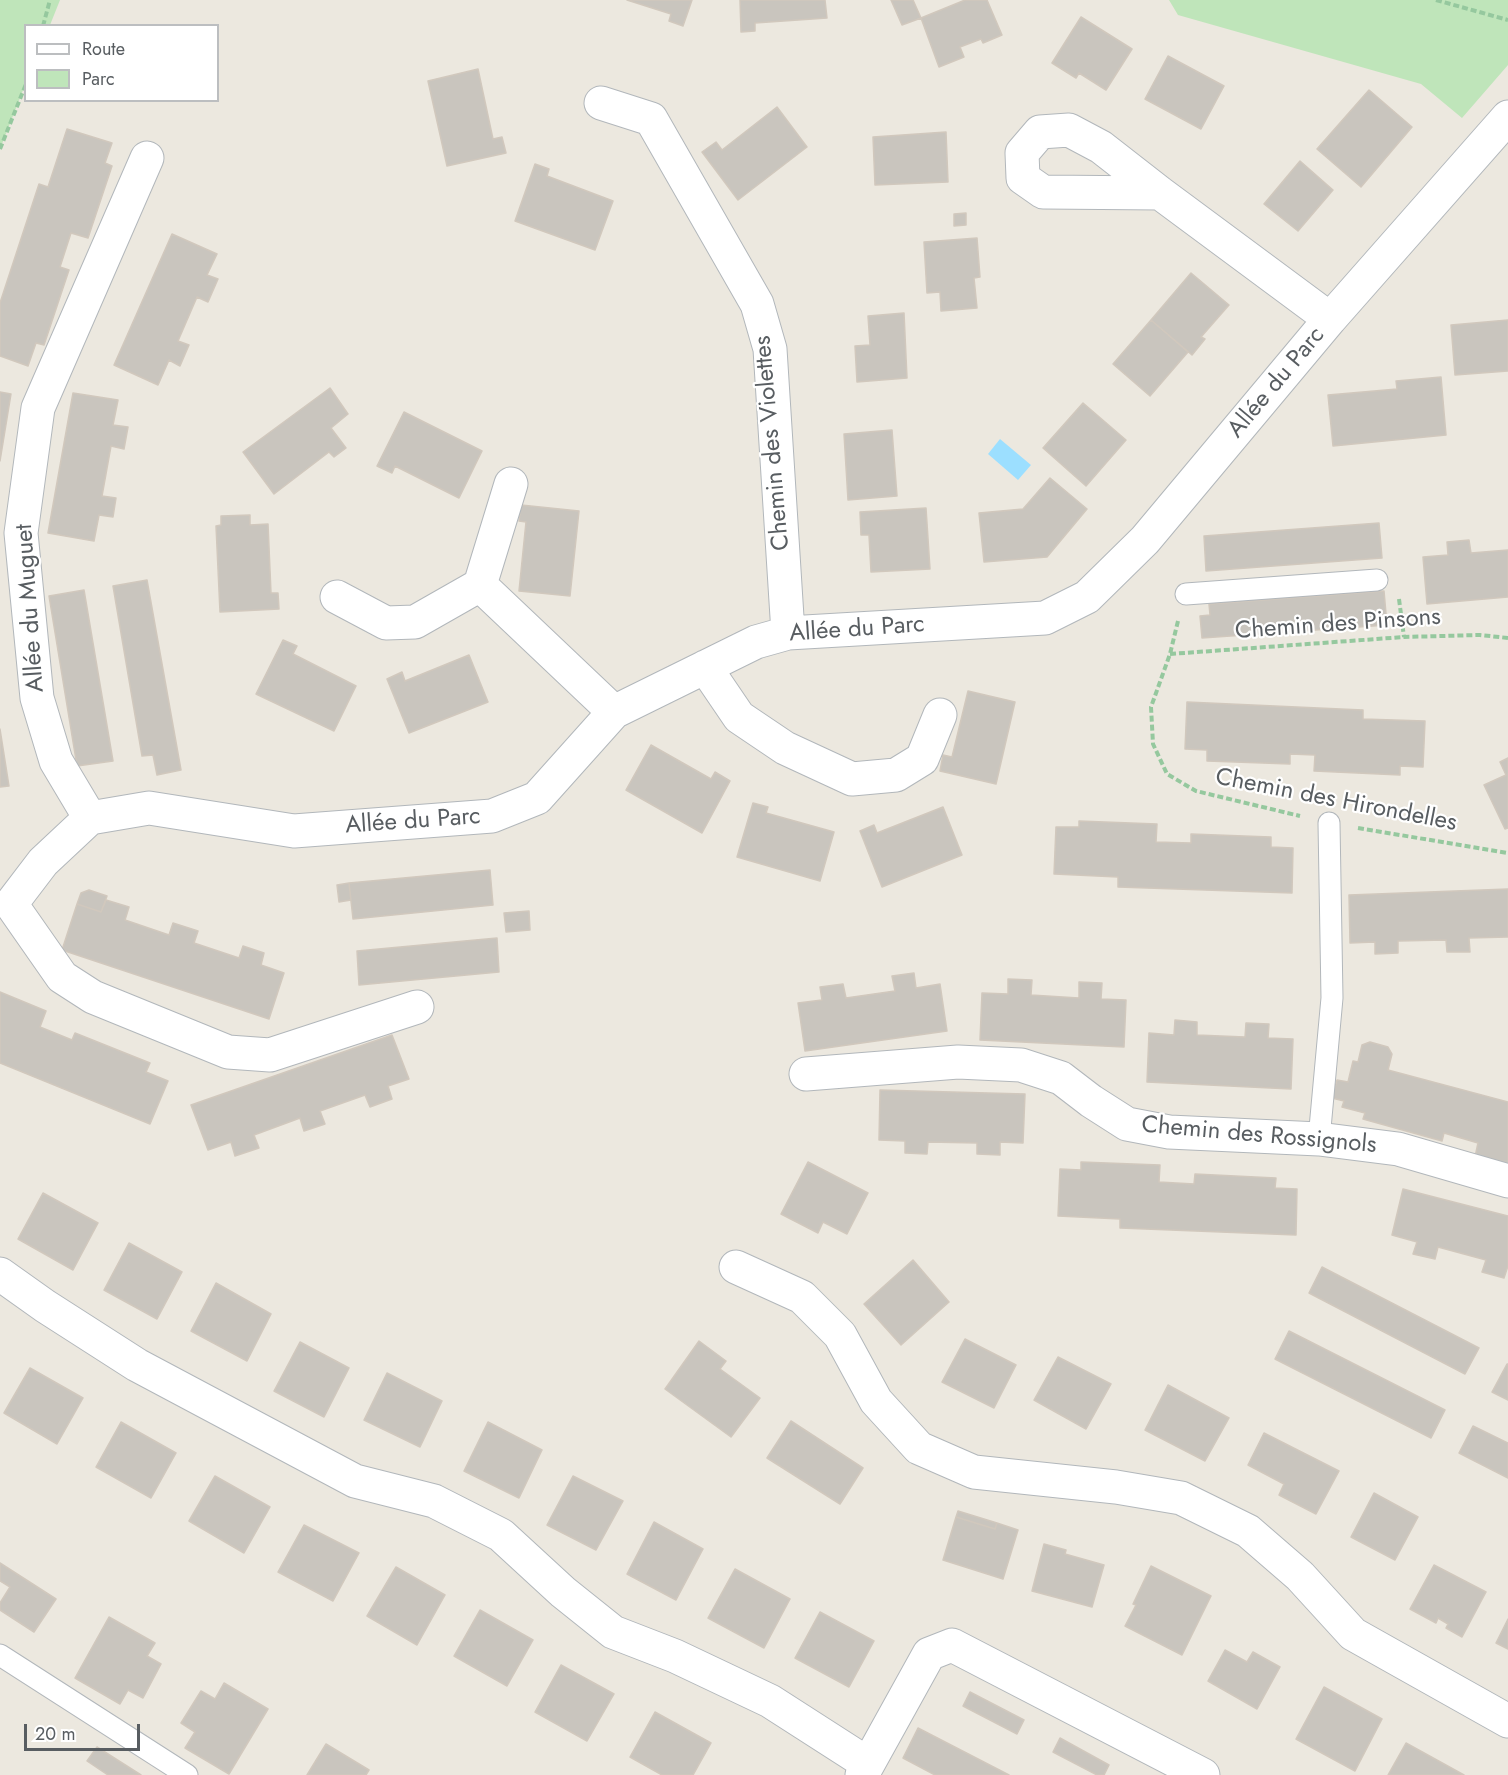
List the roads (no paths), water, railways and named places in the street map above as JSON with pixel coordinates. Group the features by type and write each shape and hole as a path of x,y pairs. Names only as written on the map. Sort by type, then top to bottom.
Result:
{"street":[{"name":"Chemin des Violettes","path":"601,103 651,119 756,304 770,349 788,633"},
{"name":"Allée du Parc","path":"90,818 148,808 294,831 492,816 537,798 614,712 756,642 788,633 1045,618 1088,597 1145,540 1330,319 1508,117"},
{"name":"Allée du Muguet","path":"90,818 56,761 37,698 21,533 38,408 147,158"},
{"path":"1160,193 1330,319"},
{"path":"337,597 386,623 415,622 480,585 511,484"},
{"path":"480,585 614,712"},
{"path":"705,667 739,717 785,748 852,779 896,775 922,759 940,715"},
{"path":"90,818 43,862 11,904 62,977 93,997 228,1052 270,1055 417,1007"},
{"name":"Chemin des Rossignols","path":"806,1074 958,1062 1021,1065 1060,1078 1127,1124 1169,1132 1319,1139 1398,1149 1508,1181"},
{"path":"736,1267 802,1297 840,1335 876,1401 919,1448 974,1472 1116,1486 1181,1498 1248,1531 1300,1576 1353,1634 1508,1721"},
{"path":"0,1274 137,1365 355,1480 434,1501 501,1535 563,1592 613,1632 675,1656 770,1701 865,1770 929,1654 952,1645 1203,1775"}],"lane":[{"path":"1186,594 1377,580"},
{"path":"1319,1139 1332,998 1329,823"},
{"path":"0,1655 187,1775"}],"water":[{"path":"1000,439 1031,465 1018,480 988,454"}]}
